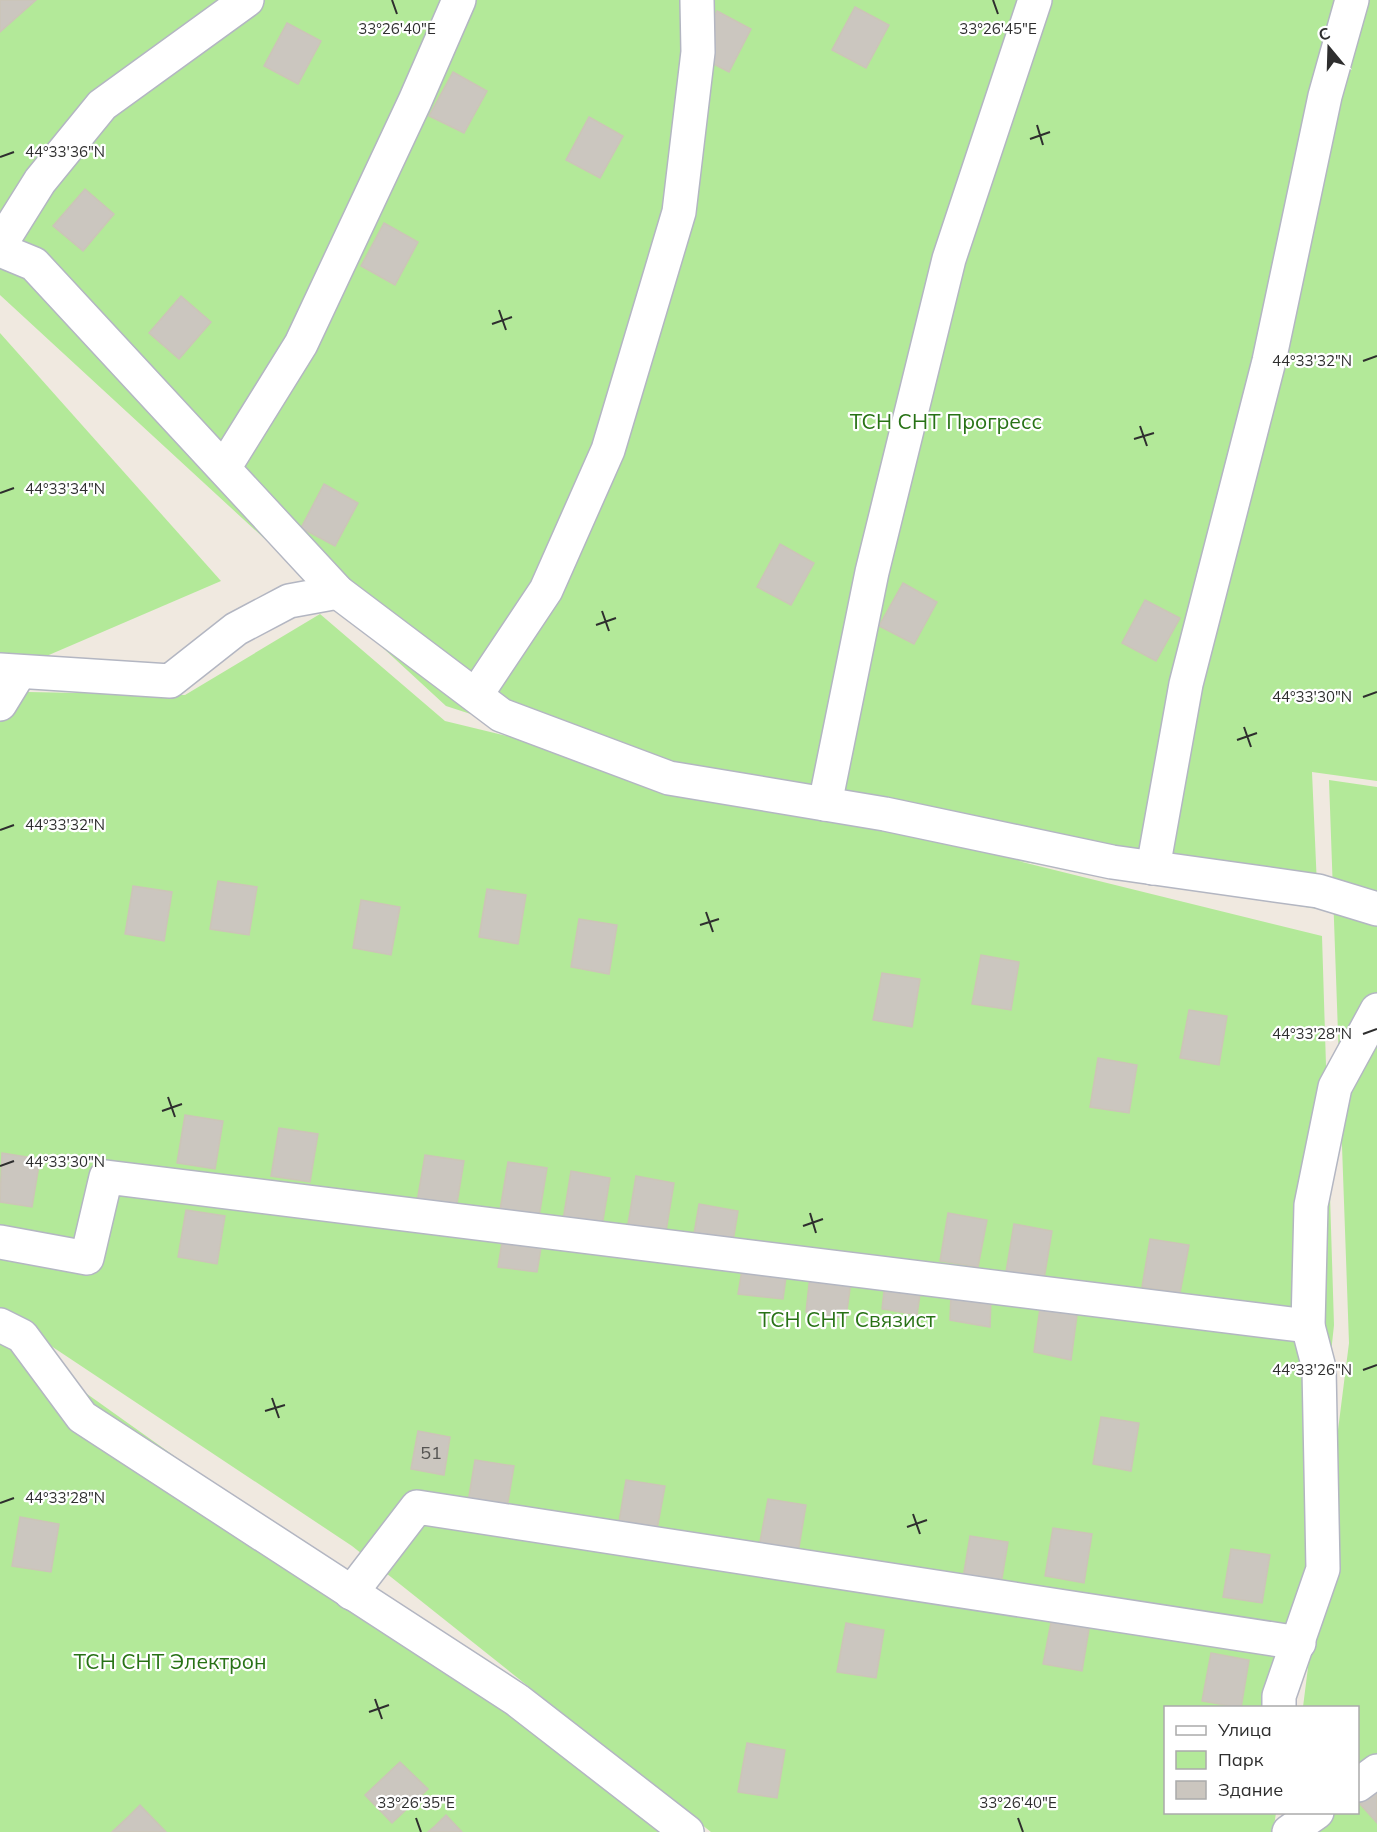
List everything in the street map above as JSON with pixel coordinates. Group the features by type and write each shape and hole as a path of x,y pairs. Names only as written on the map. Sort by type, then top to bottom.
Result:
{"lane":[{"path":"247,0 102,105 40,181 0,248 34,264 338,591 501,715 669,778 885,814 1112,862 1318,891 1377,909"},
{"path":"224,468 301,344 415,101 459,0"},
{"path":"476,695 546,590 608,450 680,212 698,52 697,0"},
{"path":"825,804 872,572 950,259 1035,0"},
{"path":"1153,868 1186,684 1269,361 1325,96 1352,0"},
{"path":"0,704 9,672 170,681 236,629 289,601 338,591"},
{"path":"1279,1706 1280,1696 1323,1569 1319,1368 1308,1326 1311,1205 1335,1087 1377,1010"},
{"path":"0,1242 87,1258 106,1177 1308,1326"},
{"path":"0,1325 22,1336 82,1417 517,1700 687,1832"},
{"path":"351,1593 417,1507 1299,1643"},
{"path":"1359,1784 1377,1771"},
{"path":"1269,1832 1271,1814"},
{"path":"1289,1832 1314,1814"}],"green space":[{"path":"0,0 1377,0 1377,781 1312,772 1318,909 1018,861 1322,936 1334,1325 1293,1706 1164,1706 1164,1814 1276,1814 1273,1832 711,1832 352,1546 0,1312 0,701 28,692 185,695 320,614 445,721 631,766 446,706 0,295"},
{"path":"0,333 221,581 0,676"},
{"path":"1329,780 1377,787 1377,1832 1285,1832 1288,1814 1359,1814 1359,1706 1303,1706 1349,1343"},
{"name":"ТСН СНТ Электрон","path":"0,1332 517,1700 684,1832 0,1832"}],"building":[{"path":"0,0 36,0 0,32"},
{"path":"855,7 889,25 866,68 832,50"},
{"path":"717,11 751,29 729,72 694,54"},
{"path":"287,23 321,41 298,84 264,66"},
{"path":"453,72 487,91 464,133 429,116"},
{"path":"589,117 623,136 600,178 566,160"},
{"path":"85,189 114,214 83,251 53,226"},
{"path":"384,223 418,242 395,285 361,266"},
{"path":"181,296 211,322 179,359 149,333"},
{"path":"324,484 358,503 335,546 301,528"},
{"path":"780,544 814,563 791,605 757,587"},
{"path":"903,583 937,602 914,644 879,626"},
{"path":"1145,600 1180,618 1156,661 1122,643"},
{"path":"218,881 257,887 249,935 210,929"},
{"path":"133,886 172,892 164,941 125,934"},
{"path":"487,889 526,895 518,944 479,937"},
{"path":"361,900 400,907 391,955 353,948"},
{"path":"579,919 617,925 609,974 571,967"},
{"path":"981,955 1019,962 1011,1010 972,1004"},
{"path":"882,973 920,979 912,1027 873,1020"},
{"path":"1189,1010 1227,1016 1219,1065 1180,1058"},
{"path":"1098,1058 1137,1065 1129,1113 1090,1107"},
{"path":"185,1115 223,1121 215,1169 177,1163"},
{"path":"279,1128 318,1134 310,1182 271,1176"},
{"path":"2,1153 40,1159 32,1207 0,1202"},
{"path":"425,1155 464,1161 456,1209 417,1202"},
{"path":"508,1162 547,1168 539,1217 500,1210"},
{"path":"571,1171 610,1178 602,1226 563,1220"},
{"path":"636,1176 674,1183 666,1231 628,1224"},
{"path":"699,1204 738,1211 730,1259 691,1252"},
{"path":"186,1210 225,1216 217,1264 178,1257"},
{"path":"948,1213 987,1220 978,1267 940,1261"},
{"path":"1014,1224 1052,1231 1044,1279 1006,1272"},
{"path":"503,1236 542,1242 537,1272 498,1267"},
{"path":"1150,1239 1189,1245 1180,1293 1142,1287"},
{"path":"743,1264 787,1270 783,1299 738,1294"},
{"path":"810,1275 851,1281 846,1318 806,1312"},
{"path":"885,1283 921,1288 917,1315 882,1309"},
{"path":"951,1293 991,1298 990,1327 950,1320"},
{"path":"1040,1308 1077,1315 1071,1360 1034,1352"},
{"path":"1101,1417 1139,1423 1131,1471 1093,1464"},
{"path":"418,1431 450,1437 444,1475 411,1469"},
{"path":"475,1460 514,1466 506,1514 467,1508"},
{"path":"626,1480 665,1486 656,1535 618,1528"},
{"path":"768,1499 806,1505 798,1553 759,1547"},
{"path":"20,1517 59,1524 51,1572 12,1566"},
{"path":"1053,1528 1092,1534 1084,1583 1045,1576"},
{"path":"970,1536 1008,1542 1000,1590 962,1584"},
{"path":"1231,1549 1270,1555 1262,1603 1223,1597"},
{"path":"1052,1617 1090,1623 1082,1671 1043,1664"},
{"path":"846,1623 884,1630 876,1678 837,1672"},
{"path":"1211,1653 1249,1660 1241,1706 1202,1701"},
{"path":"747,1743 785,1750 777,1798 738,1792"},
{"path":"400,1762 428,1789 392,1823 365,1795"},
{"path":"1377,1788 1377,1823 1360,1804"},
{"path":"140,1805 166,1832 112,1832 129,1816"},
{"path":"446,1815 462,1832 428,1832 435,1826"}],"park label":[{"name":"ТСН СНТ Прогресс","path":"946,422"},
{"name":"ТСН СНТ Связист","path":"847,1320"}]}
